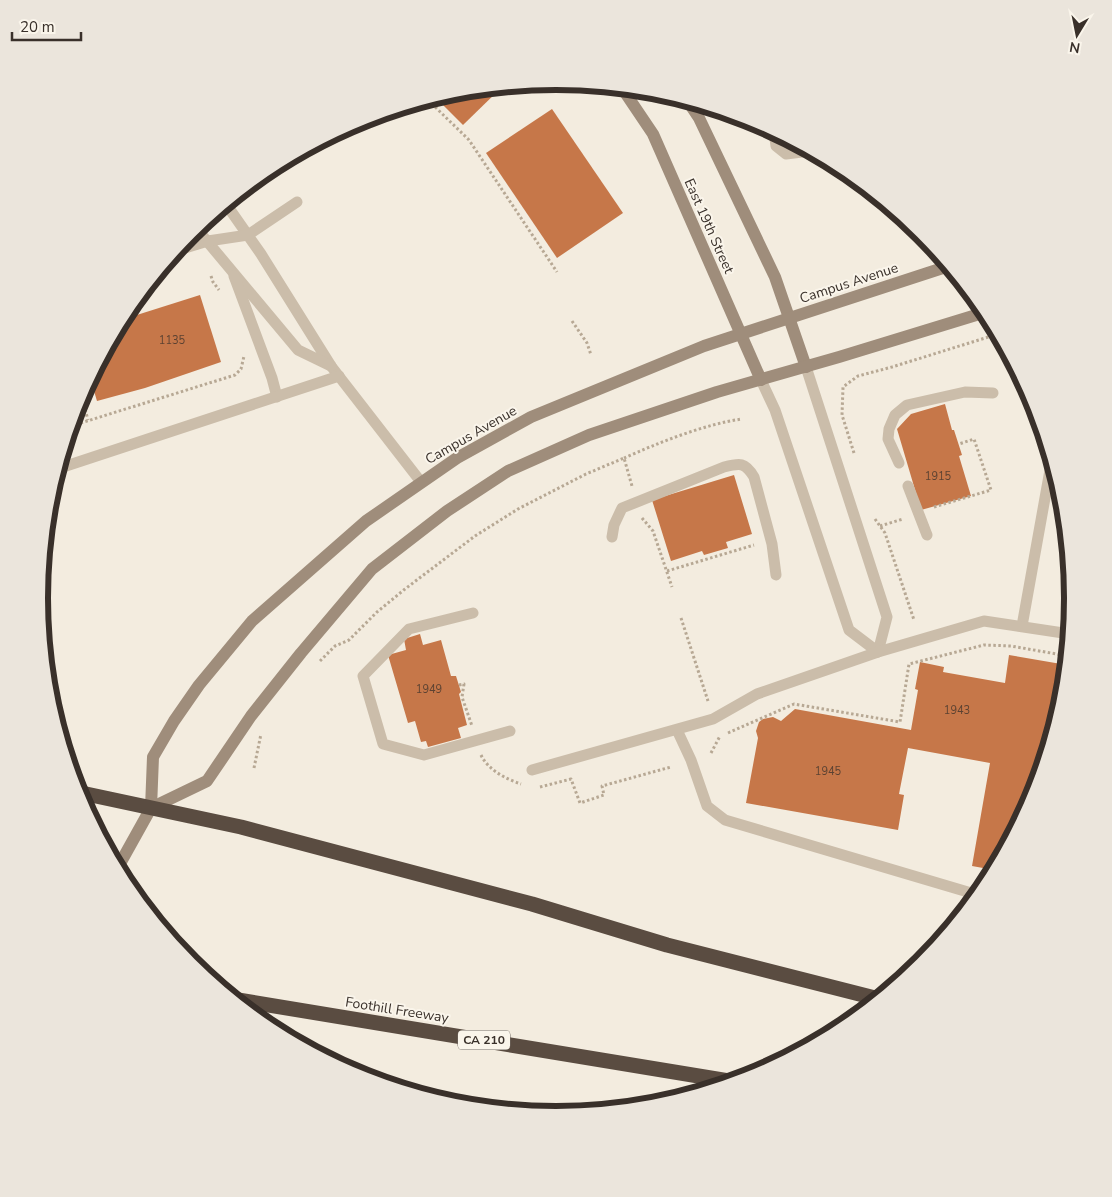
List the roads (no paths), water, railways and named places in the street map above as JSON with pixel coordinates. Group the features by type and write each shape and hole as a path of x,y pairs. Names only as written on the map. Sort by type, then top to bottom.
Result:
{"highway":[{"path":"86,794 241,827 532,904 667,945 872,997"},
{"name":"Foothill Freeway","path":"245,1001 720,1080"}],"main road":[{"name":"East 19th Street","path":"627,95 653,134 761,380"},
{"path":"693,109 771,268 806,367"},
{"name":"Campus Avenue","path":"121,862 151,808 153,757 174,721 211,671 252,621 366,521 457,458 531,417 704,346 942,268"},
{"path":"151,808 207,781 251,716 372,570 447,511 508,471 589,435 761,380 978,314"}],"lane":[{"path":"775,139 776,146 786,154 800,152"},
{"path":"189,247 208,241 248,235 297,202"},
{"path":"229,209 331,366 421,482"},
{"path":"201,234 298,350 331,366"},
{"path":"230,268 272,378 277,397"},
{"path":"806,367 887,617 878,652"},
{"path":"65,466 339,376"},
{"path":"761,380 775,410 849,630 878,652"},
{"path":"899,463 888,439 889,429 895,415 907,405 965,392 993,392"},
{"path":"612,537 614,525 622,508 724,467 740,464 749,468 754,477 772,544 776,575"},
{"path":"1022,626 1049,475"},
{"path":"908,486 927,535"},
{"path":"473,613 409,629 363,676 383,744 424,755 510,731"},
{"path":"532,770 713,719 757,694 878,652 984,621 1063,633"},
{"path":"677,730 708,806 725,820 970,893"}]}
